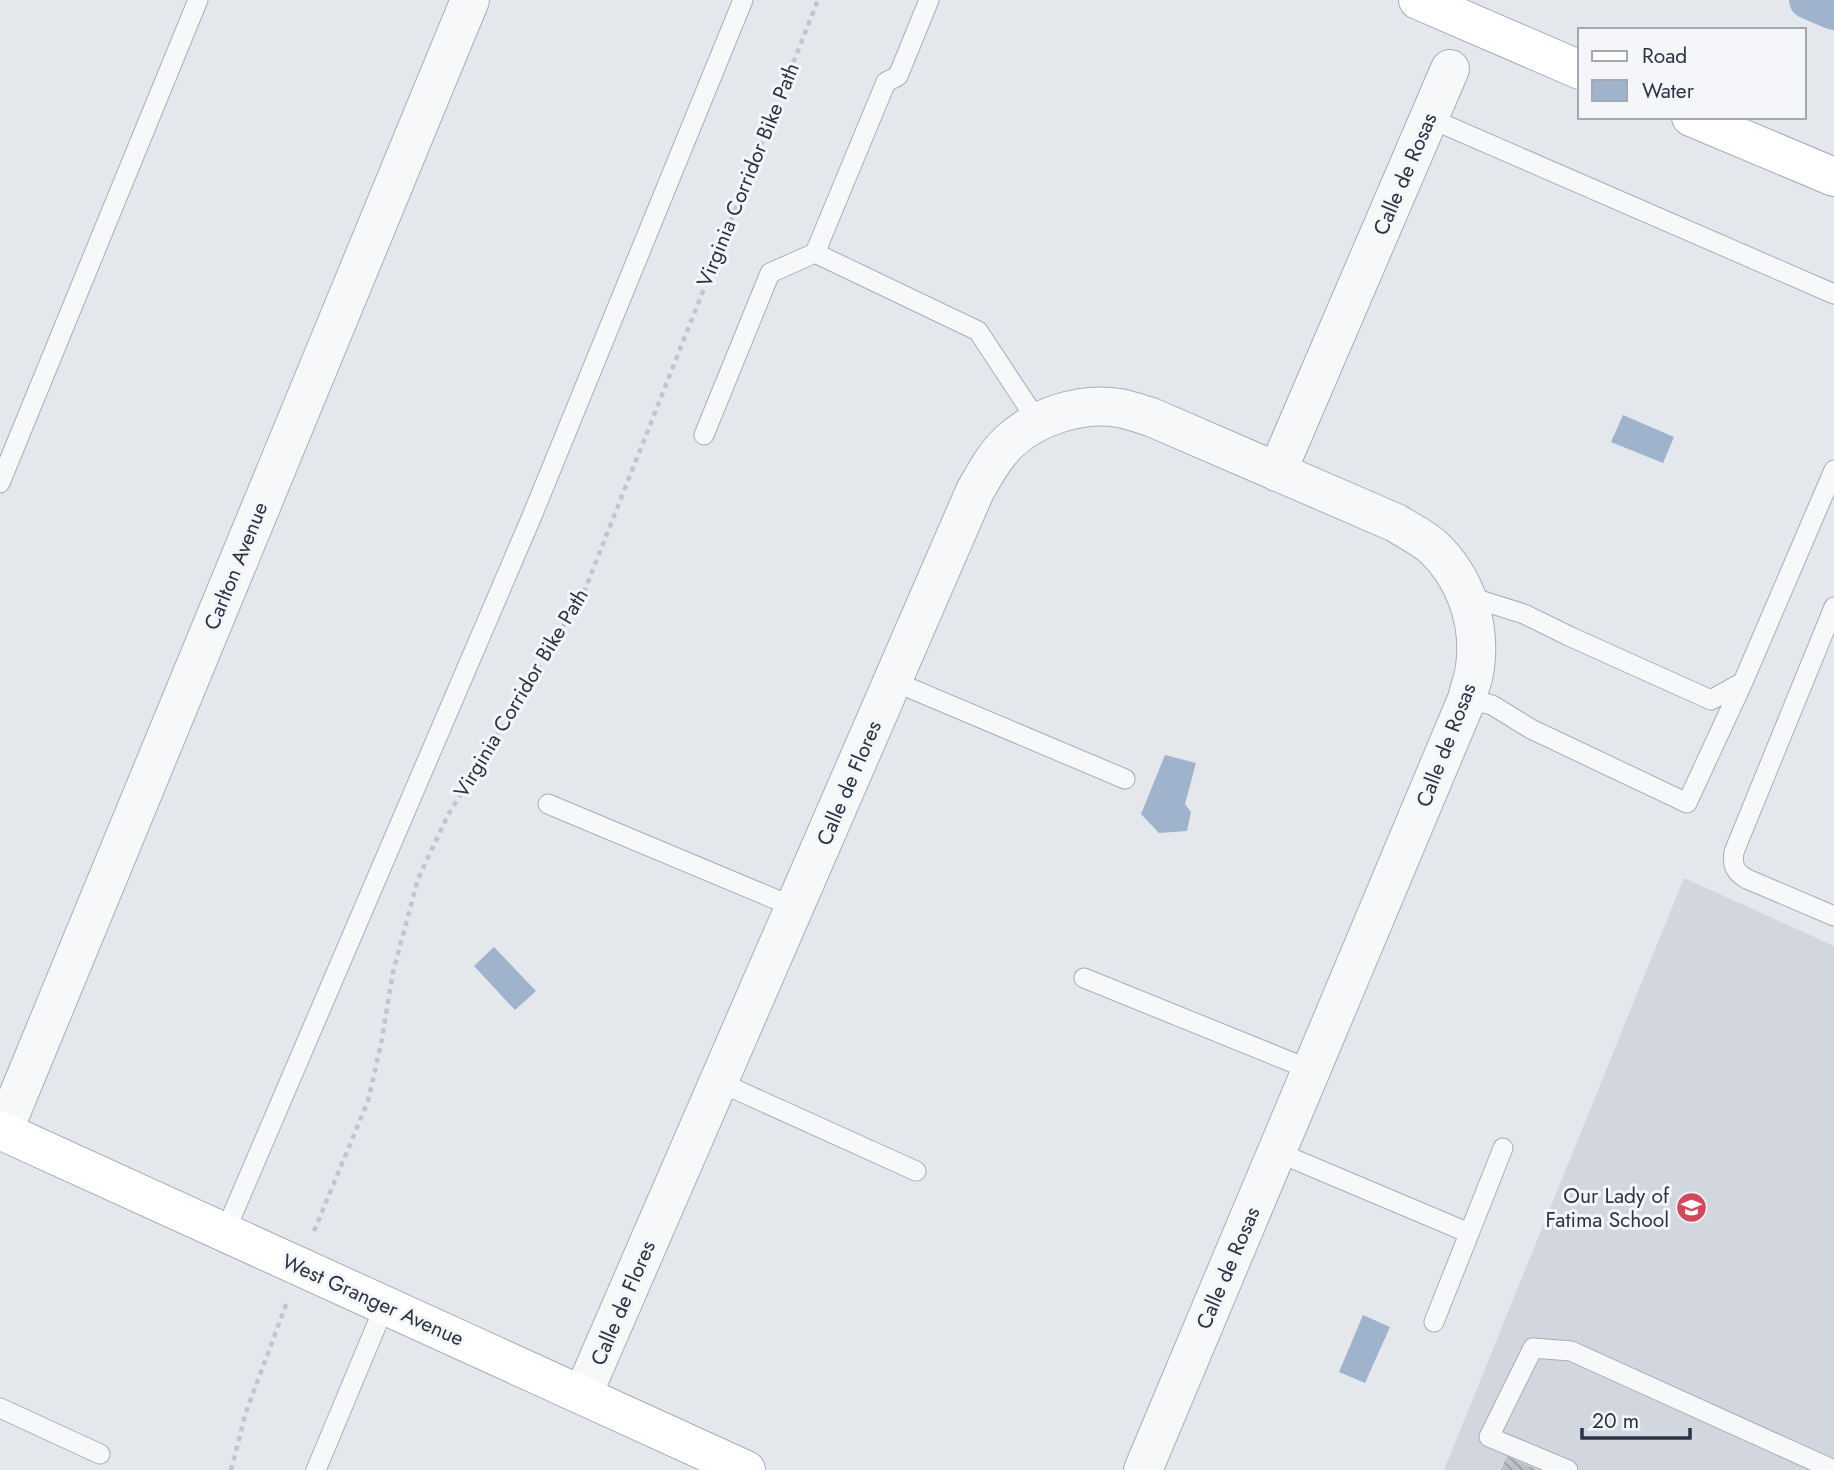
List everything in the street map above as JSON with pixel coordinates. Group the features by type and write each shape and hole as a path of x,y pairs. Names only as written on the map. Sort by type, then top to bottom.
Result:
{"street":[{"name":"Carlton Avenue","path":"1,1131 470,0"},
{"path":"1418,0 1578,69"},
{"name":"Calle de Rosas","path":"1143,1470 1467,699 1475,667 1475,626 1467,596 1451,568 1433,547 1396,523 1277,472 1450,69"},
{"path":"1696,119 1834,177"},
{"name":"Calle de Flores","path":"583,1394 975,491 992,461 1010,441 1038,422 1063,412 1098,407 1119,408 1151,417 1277,472"},
{"name":"West Granger Avenue","path":"1,1131 746,1470"}],"lane":[{"path":"0,483 198,0"},
{"path":"225,1232 532,516 743,0"},
{"path":"704,435 770,273 815,253 886,82 898,76 929,0"},
{"path":"1429,118 1834,294"},
{"path":"815,253 978,331 1038,422"},
{"path":"1467,699 1492,705 1531,729 1687,803 1834,470"},
{"path":"1467,596 1524,614 1712,700 1743,681"},
{"path":"1834,607 1732,862 1736,872 1746,880 1834,916"},
{"path":"892,681 1125,779"},
{"path":"548,804 794,907"},
{"path":"1084,978 1311,1070"},
{"path":"719,1082 916,1171"},
{"path":"1434,1322 1503,1148"},
{"path":"1277,1152 1469,1233"},
{"path":"316,1470 385,1305"},
{"path":"1568,1470 1489,1437 1532,1348 1571,1351 1834,1470"},
{"path":"0,1408 100,1454"}],"path":[{"name":"Virginia Corridor Bike Path","path":"312,1236 368,1101 393,972 418,880 447,815 584,592 817,0"},
{"path":"230,1470 246,1412 288,1298"}],"shaded area":[{"name":"Our Lady of Fatima School","path":"1684,878 1834,946 1834,1470 1444,1470"}],"water":[{"path":"1623,415 1674,437 1663,463 1611,442"},
{"path":"1165,755 1196,763 1185,804 1191,812 1187,831 1159,833 1141,814"},
{"path":"494,947 536,991 515,1010 474,966"},
{"path":"1363,1315 1390,1327 1365,1383 1339,1372"}],"building":[{"path":"1507,1456 1537,1470 1501,1470"}],"waterway":[{"path":"1808,0 1834,11"}],"place":[{"name":"Our Lady of Fatima School","path":"1692,1208"}]}
